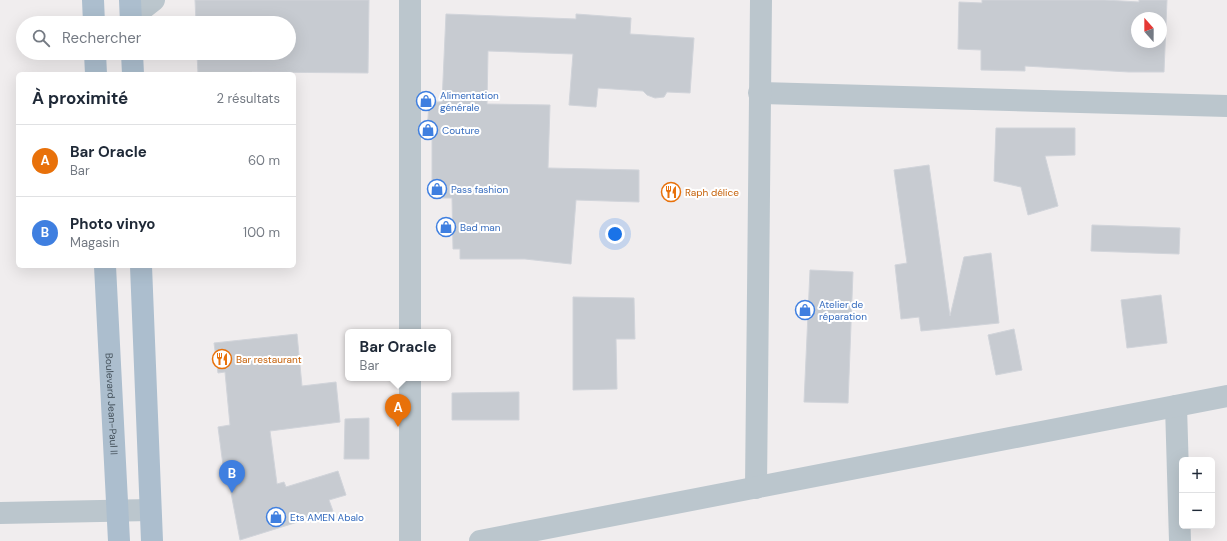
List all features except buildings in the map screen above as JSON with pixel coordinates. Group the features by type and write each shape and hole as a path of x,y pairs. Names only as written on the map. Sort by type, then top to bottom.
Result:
{"main road":[{"path":"93,0 94,16"},
{"path":"95,60 96,72"},
{"path":"132,60 133,72"},
{"name":"Boulevard Jean-Paul II","path":"105,268 120,541"},
{"path":"141,268 152,541"}],"street":[{"path":"131,14 154,0"},
{"path":"410,0 410,329"},
{"path":"756,488 761,0"},
{"path":"759,93 1227,106"},
{"path":"410,381 410,541"},
{"path":"480,541 1227,396"},
{"path":"1176,406 1180,541"},
{"path":"0,513 150,510"}],"place":[{"name":"Alimentation générale","path":"426,101"},
{"name":"Couture","path":"428,130"},
{"name":"Pass fashion","path":"437,189"},
{"name":"Raph délice","path":"671,192"},
{"name":"Bad man","path":"446,227"},
{"name":"Atelier de réparation","path":"805,310"},
{"name":"Bar restaurant","path":"222,359"},
{"name":"Bar Oracle","path":"398,427"},
{"name":"Photo vinyo","path":"232,493"},
{"name":"Ets AMEN Abalo","path":"276,517"}]}
